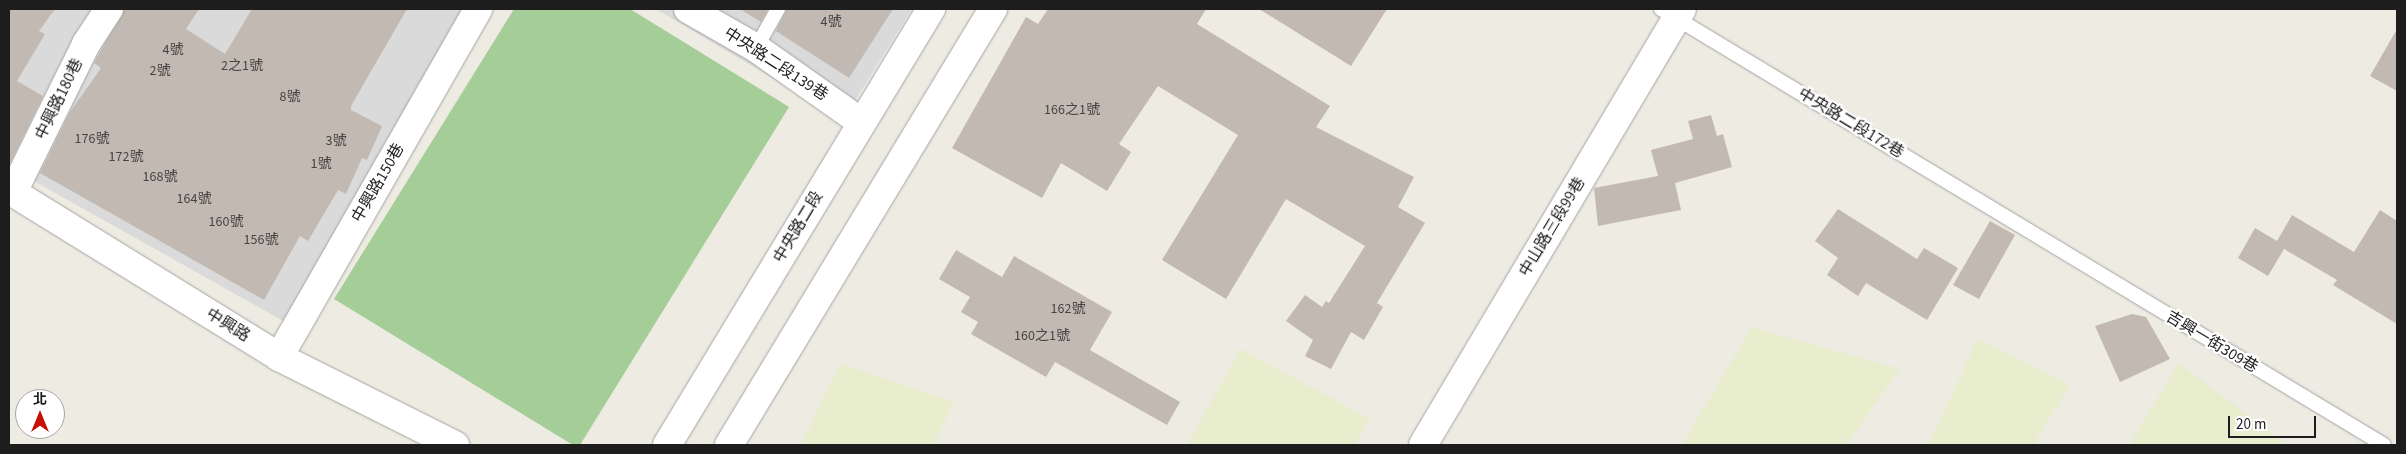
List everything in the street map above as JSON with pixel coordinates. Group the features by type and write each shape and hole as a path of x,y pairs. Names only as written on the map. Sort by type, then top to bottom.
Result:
{"street":[{"name":"中興路180巷","path":"11,191 86,44 109,9"},
{"name":"中興路150巷","path":"279,357 478,9"},
{"name":"中央路二段139巷","path":"688,9 756,48 862,122"},
{"name":"中央路二段","path":"667,445 931,9"},
{"path":"729,445 993,9"},
{"name":"中山路三段99巷","path":"1423,445 1673,12"},
{"name":"中興路","path":"11,191 279,357 455,445"}],"lane":[{"path":"756,48 778,9"},
{"name":"中央路二段172巷","path":"1673,12 2040,238"},
{"name":"吉興一街309巷","path":"2040,238 2384,445"}],"shaded area":[{"path":"9,9 463,9 285,322 9,167"},
{"path":"656,9 912,9 843,120"}],"green space":[{"path":"514,9 630,9 789,107 580,445 573,445 334,299"},
{"path":"1752,327 1900,369 1846,445 1682,445"},
{"path":"1978,339 2070,385 2033,445 1928,445"},
{"path":"1241,349 1370,419 1354,445 1187,445"},
{"path":"840,363 954,402 933,445 801,445"},
{"path":"2179,363 2282,441 2281,445 2129,445"}],"building":[{"path":"9,9 55,9 39,31 45,34 17,81 43,96 9,165"},
{"path":"124,9 199,9 186,29 225,54 252,9 407,9 351,106 351,110 382,126 367,160 362,158 346,194 338,190 308,241 300,236 264,300 40,173 70,112 101,68 94,63"},
{"path":"740,9 768,9 761,22"},
{"path":"787,9 893,9 849,78 776,31"},
{"path":"1048,9 1206,9 1197,24 1330,106 1316,127 1414,177 1398,207 1425,223 1377,303 1383,307 1364,340 1351,332 1331,369 1305,356 1313,340 1286,321 1305,295 1322,307 1326,301 1329,303 1365,246 1286,199 1226,299 1162,260 1238,135 1158,86 1119,144 1131,152 1107,191 1061,163 1042,198 952,148 1026,17 1038,24"},
{"path":"1259,9 1387,9 1351,66"},
{"path":"2397,29 2397,91 2370,76"},
{"path":"1711,115 1717,136 1723,134 1732,167 1675,183 1681,210 1598,226 1594,188 1658,176 1651,150 1693,139 1688,121"},
{"path":"1838,209 1917,259 1924,248 1958,268 1927,320 1866,283 1858,296 1827,275 1838,258 1815,241"},
{"path":"2380,210 2397,221 2397,324 2333,285 2337,280 2284,249 2268,276 2238,258 2255,228 2277,241 2292,215 2354,252"},
{"path":"1990,221 2015,235 1979,299 1953,285"},
{"path":"956,250 1002,277 1014,256 1112,312 1090,350 1180,402 1167,425 1055,362 1046,377 971,334 978,322 961,312 970,297 939,279"},
{"path":"2132,314 2146,317 2170,359 2120,382 2095,326"}]}
